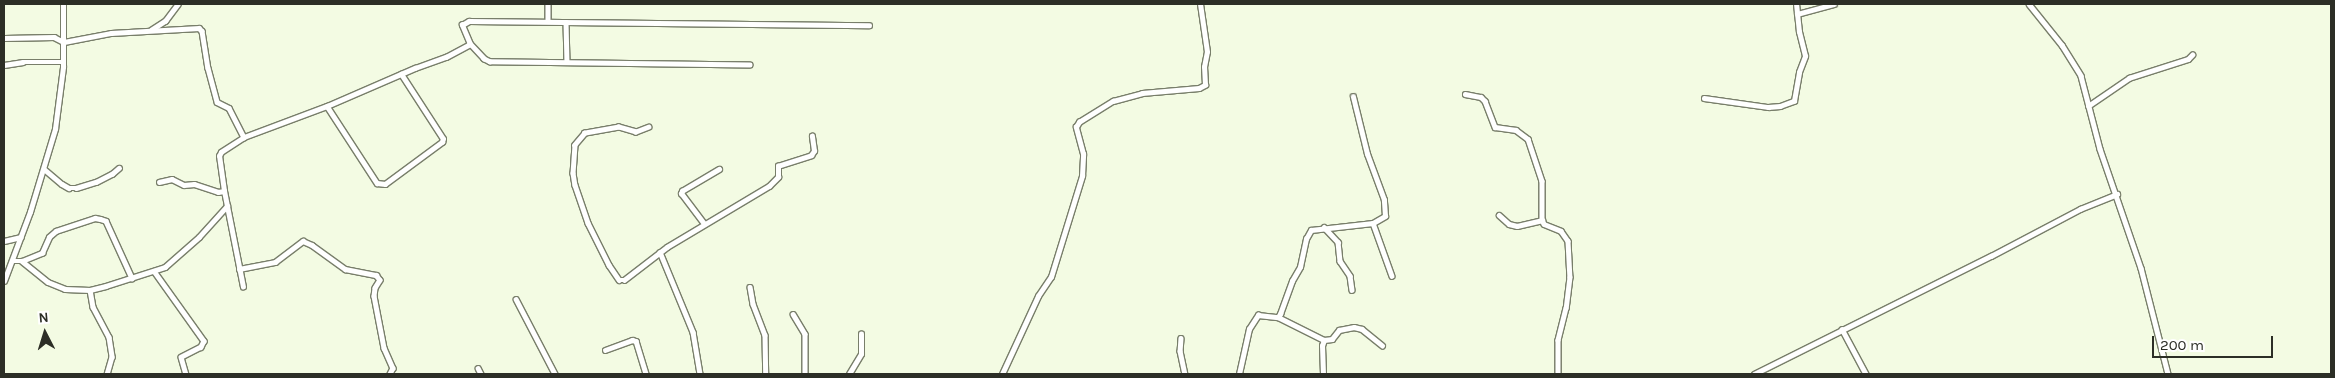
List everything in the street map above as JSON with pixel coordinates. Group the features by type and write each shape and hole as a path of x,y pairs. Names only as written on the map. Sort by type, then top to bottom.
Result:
{"street":[{"path":"4,281 13,261 56,129 63,62 64,4"},
{"path":"149,30 165,21 178,4"},
{"path":"548,4 548,21"},
{"path":"1002,374 1038,296 1051,277 1082,176 1083,154 1076,127 1079,122 1113,100 1142,93 1205,86 1207,82 1204,67 1207,52 1200,4"},
{"path":"1704,98 1768,107 1780,106 1794,101 1799,72 1805,56 1798,32 1796,4"},
{"path":"1797,14 1834,4"},
{"path":"2029,4 2076,66 2085,88 2100,149 2141,268 2168,374"},
{"path":"750,65 490,62 484,59 470,44 462,29 464,22 469,20 869,25"},
{"path":"566,22 567,62"},
{"path":"4,38 54,37 64,42 110,33 196,27 202,31 208,68 217,102 229,108 244,137"},
{"path":"243,287 224,191 219,156 221,152 244,137 327,106 400,74 446,57 470,44"},
{"path":"2088,106 2129,78 2188,59 2192,55"},
{"path":"4,65 23,62 63,62"},
{"path":"327,106 377,182 385,184 444,139 400,74"},
{"path":"1466,94 1485,101 1494,127 1516,130 1528,139 1542,181 1542,220 1544,224 1561,231 1568,240 1570,277 1558,340 1558,374"},
{"path":"1278,317 1300,268 1309,233 1314,229 1324,227 1373,223 1385,216 1386,207 1367,154 1353,97"},
{"path":"649,127 636,132 620,127 585,133 575,145 573,179 588,223 615,277 624,280 660,252 769,186 778,177 778,166 811,156 814,151 812,136"},
{"path":"44,168 69,188 76,188 96,182 119,168"},
{"path":"704,224 681,194 682,191 720,169"},
{"path":"159,182 172,180 184,185 194,184 218,192 224,191"},
{"path":"1754,374 1991,256 2080,209 2116,194"},
{"path":"13,261 22,262 57,287 90,290 165,267 180,256 227,206"},
{"path":"1499,215 1509,224 1516,226 1542,220"},
{"path":"22,262 42,253 49,237 56,231 95,218 106,221 132,278"},
{"path":"1373,223 1392,276"},
{"path":"1324,227 1338,242 1340,261 1350,276 1352,290"},
{"path":"4,241 21,237"},
{"path":"239,269 274,262 303,241 312,244 346,269 378,277 379,282 374,292 384,348 393,368 390,374"},
{"path":"660,252 693,332 700,374"},
{"path":"154,271 204,341 201,347 181,357 186,374"},
{"path":"750,287 756,311 766,335 766,374"},
{"path":"90,290 93,307 110,337 112,357 107,374"},
{"path":"516,299 555,374"},
{"path":"793,314 805,334 805,374"},
{"path":"1239,374 1249,329 1258,315 1278,317 1324,340 1332,339 1339,330 1354,327 1362,329 1382,345"},
{"path":"1842,329 1866,374"},
{"path":"849,374 861,354 861,334"},
{"path":"1181,338 1180,351 1185,374"},
{"path":"606,350 632,340 636,341 646,374"},
{"path":"1323,374 1322,346 1324,340"},
{"path":"478,368 481,374"}]}
